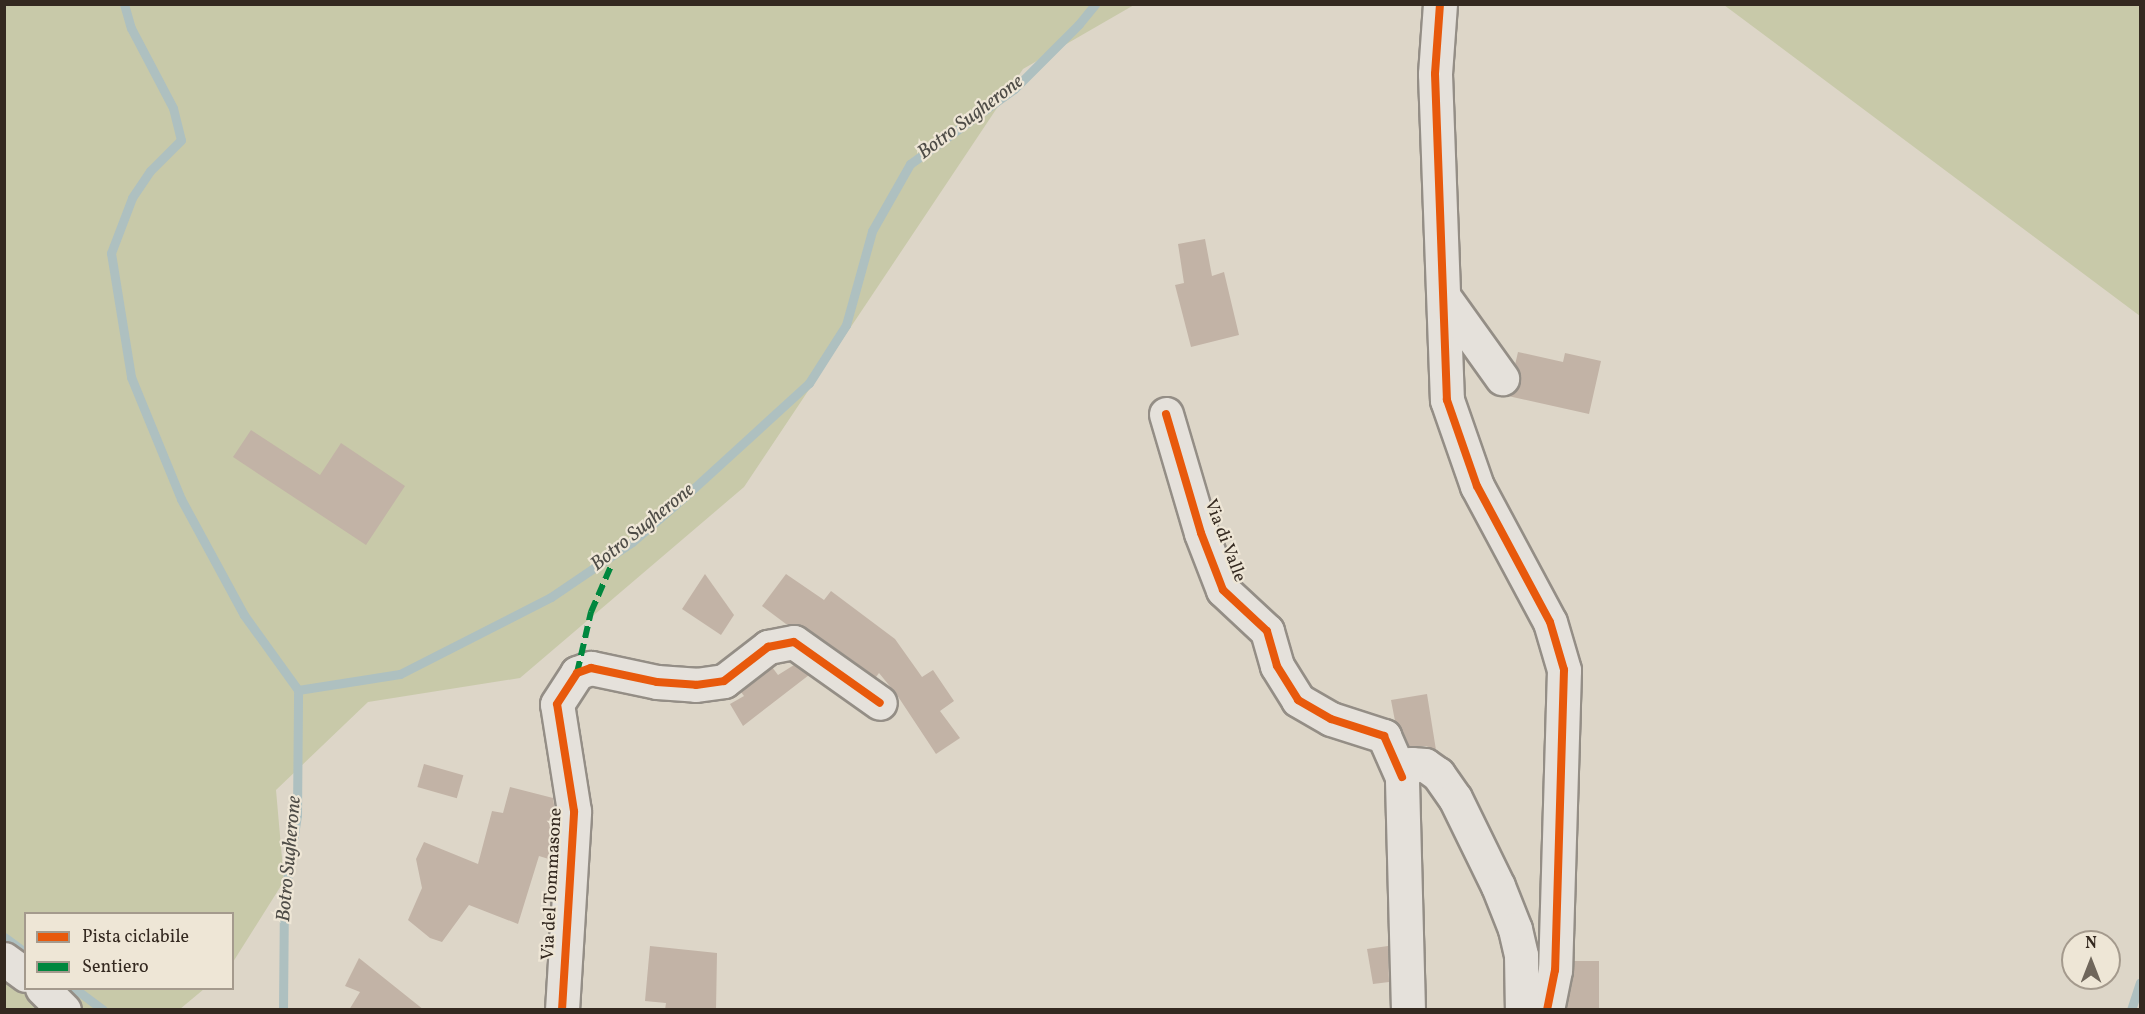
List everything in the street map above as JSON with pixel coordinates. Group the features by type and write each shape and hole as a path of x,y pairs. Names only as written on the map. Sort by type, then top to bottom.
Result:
{"street":[{"path":"1440,4 1435,74 1447,400 1477,486 1550,622 1564,670 1555,970 1547,1010"},
{"path":"1443,297 1502,378"},
{"name":"Via di Valle","path":"1166,414 1201,533 1223,590 1267,631 1277,666 1298,700 1331,719 1384,736 1402,777 1408,1010"},
{"name":"Via del Tommasone","path":"562,1010 574,811 557,704 577,673 591,668 657,682 696,686 724,681 768,648 794,642 880,704"},
{"path":"1402,777 1411,764 1425,765 1438,774 1455,798 1515,929 1521,955 1522,1010"},
{"path":"4,960 24,974"},
{"path":"44,990 64,1010"}],"green space":[{"path":"5,5 1134,5 1023,69 744,487 520,678 368,702 276,790 284,881 234,960 234,912 24,912 24,990 203,990 180,1009 5,1010"},
{"path":"1724,5 2140,5 2140,316 1775,43"}],"building":[{"path":"1205,239 1212,276 1224,272 1239,335 1191,347 1175,285 1184,283 1178,244"},
{"path":"1518,352 1563,362 1565,353 1601,361 1589,414 1508,396 1519,385 1521,376 1515,365"},
{"path":"251,430 320,475 341,443 405,486 366,545 233,457"},
{"path":"705,574 734,615 721,635 682,609"},
{"path":"786,574 824,600 831,591 895,639 922,677 933,670 954,701 940,711 960,738 936,754 897,695 879,673 876,677 805,627 798,624 786,624 762,606"},
{"path":"794,665 809,675 743,726 730,704 744,696 741,692 772,667 778,675"},
{"path":"1427,694 1436,750 1426,746 1409,746 1395,721 1391,700"},
{"path":"424,764 463,775 457,798 417,787"},
{"path":"510,787 553,798 555,812 552,860 539,856 518,924 469,905 442,942 430,938 408,920 422,888 416,859 424,842 478,864 492,811 503,813"},
{"path":"650,946 717,953 716,1010 665,1010 666,1003 645,1001"},
{"path":"1388,946 1389,982 1373,984 1367,949"},
{"path":"359,958 424,1010 349,1010 360,992 345,986"},
{"path":"1574,961 1599,961 1599,1010 1566,1010"}],"waterway":[{"path":"124,4 131,28 173,108 181,140 150,171 132,198 111,253 131,377 181,499 244,615 298,690"},
{"name":"Botro Sugherone","path":"298,690 400,674 551,597 632,542 682,499 809,383 846,325 872,231 910,164 1014,89 1079,24 1095,4"},
{"name":"Botro Sugherone","path":"283,1010 284,900 297,815 298,690"},
{"path":"4,937 24,952"},
{"path":"2131,1010 2140,982"},
{"path":"77,990 103,1010"}],"marked path":[{"path":"577,673 591,612 611,566"}],"cycle path":[{"path":"1440,4 1435,74 1447,400 1477,486 1550,622 1564,670 1555,970 1547,1010"},
{"path":"1166,414 1201,533 1223,590 1267,631 1277,666 1298,700 1331,719 1384,736 1402,777"},
{"path":"562,1010 574,811 557,704 577,673 591,668 657,682 696,685 724,681 768,647 794,642 880,703"}]}
